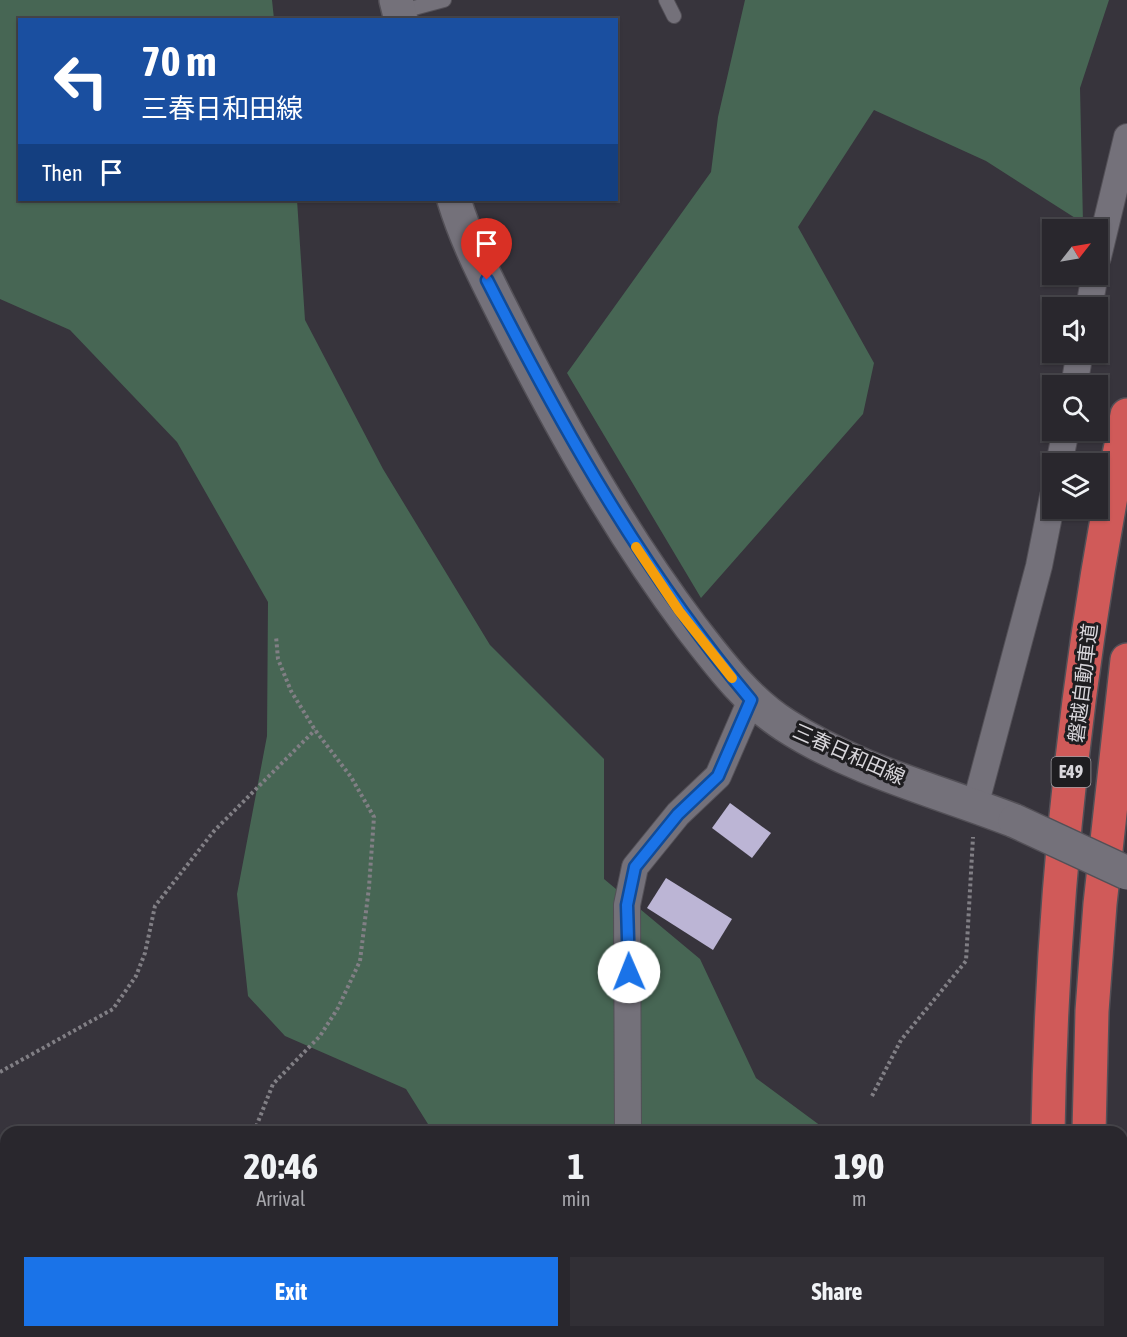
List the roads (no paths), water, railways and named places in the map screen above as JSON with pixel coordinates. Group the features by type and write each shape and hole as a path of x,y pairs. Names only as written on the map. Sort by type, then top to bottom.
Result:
{"highway":[{"name":"磐越自動車道","path":"1048,1126 1050,1012 1057,894 1085,652 1127,415"},
{"name":"磐越自動車道","path":"1089,1126 1092,1011 1100,904 1127,660"}],"main road":[{"name":"三春日和田線","path":"454,201 466,238 541,387 593,478 679,611 751,700 785,725 820,745 865,765 1015,821 1127,873"}],"street":[{"path":"1107,219 1127,137"},
{"path":"975,806 1039,566 1048,519"},
{"path":"628,1126 627,905 630,882 635,867 678,814 718,776 751,700"}],"lane":[{"path":"399,10 444,0"},
{"path":"666,0 674,16"}]}
